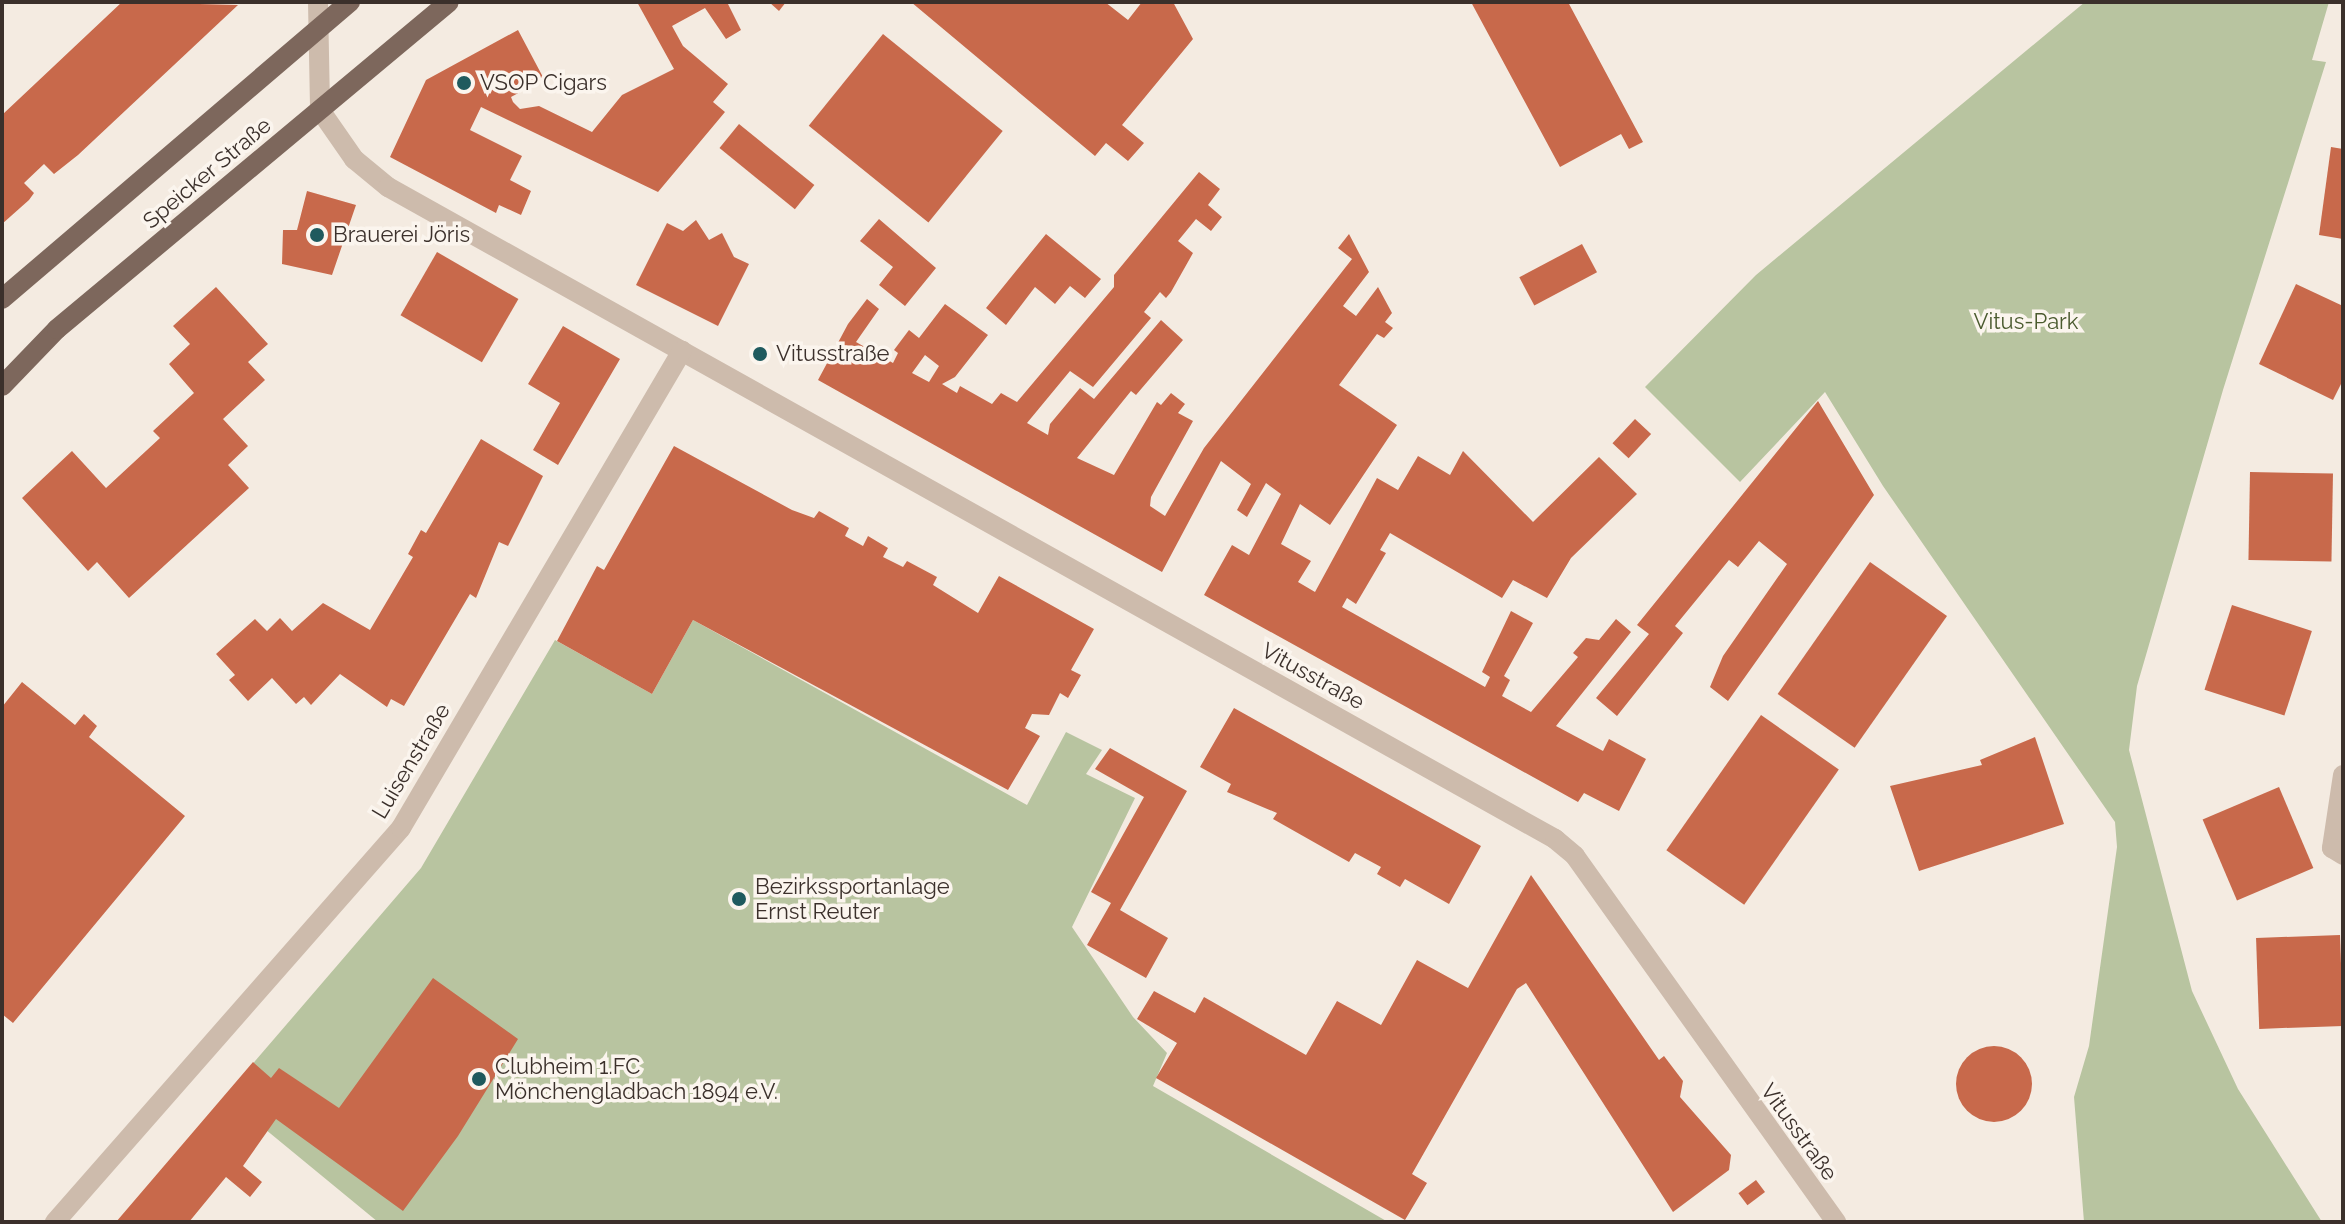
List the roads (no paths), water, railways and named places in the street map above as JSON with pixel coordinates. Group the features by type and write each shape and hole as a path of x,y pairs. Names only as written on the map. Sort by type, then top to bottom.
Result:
{"main road":[{"name":"Speicker Straße","path":"2,299 350,2"},
{"name":"Speicker Straße","path":"2,386 57,329 449,2"}],"street":[{"path":"318,2 320,110"},
{"name":"Vitusstraße","path":"320,110 354,159 388,187 1555,839 1575,856 1836,1222"},
{"name":"Luisenstraße","path":"55,1222 401,828 682,351"},
{"path":"2343,775 2332,848 2343,855"}],"place":[{"name":"VSOP Cigars","path":"464,83"},
{"name":"Brauerei Jöris","path":"317,235"},
{"name":"Vitusstraße","path":"760,354"},
{"name":"Bezirkssportanlage Ernst Reuter","path":"739,899"},
{"name":"Clubheim 1.FC Mönchengladbach 1894 e.V.","path":"479,1079"}],"park label":[{"name":"Vitus-Park","path":"2026,322"}]}
